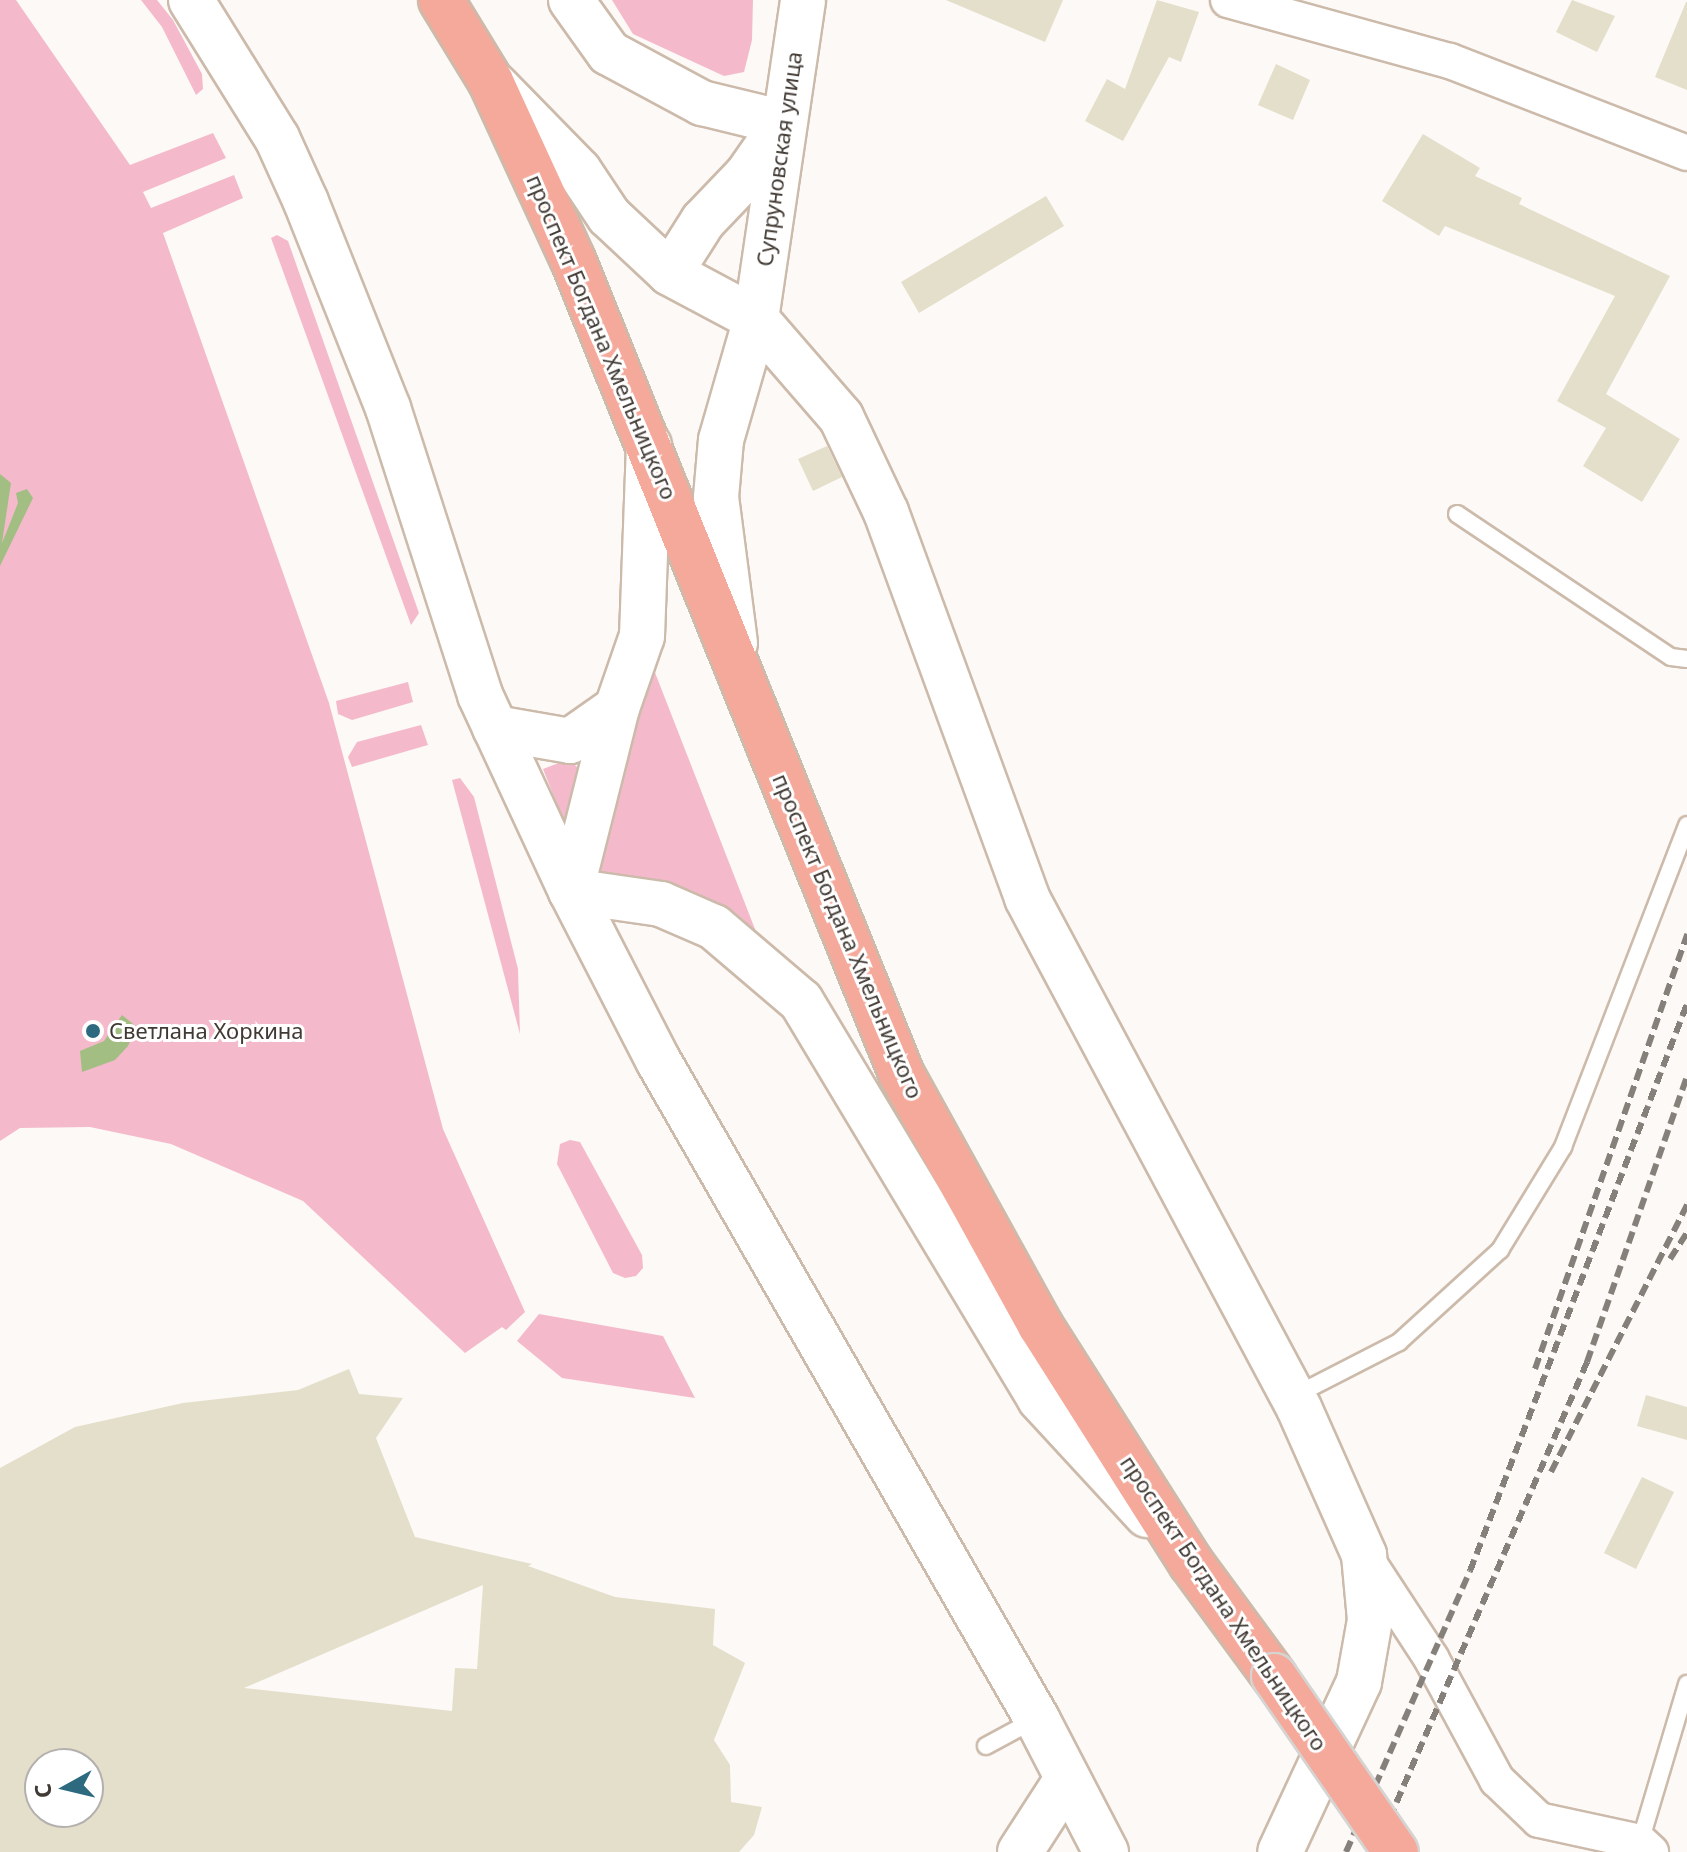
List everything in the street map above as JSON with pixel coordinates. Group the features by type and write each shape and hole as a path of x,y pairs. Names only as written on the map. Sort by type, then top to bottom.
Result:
{"main road":[{"name":"проспект Богдана Хмельницкого","path":"441,0 491,82 649,442 902,1075 1040,1325 1191,1563 1396,1852"}],"street":[{"path":"191,0 277,138 306,202 388,408 495,728 571,891 659,1062 1037,1719 1106,1852"},
{"path":"571,0 609,53 702,103 784,123 747,175 703,221 670,273"},
{"name":"Супруновская улица","path":"739,673 716,497 721,440 756,319 803,0"},
{"path":"1228,0 1450,61 1687,153"},
{"path":"491,82 579,171 609,216 670,273 756,319 862,453 1027,898 1293,1397 1364,1555 1431,1658 1497,1780 1539,1820 1646,1847"},
{"path":"721,440 749,398 773,389 798,387 819,395"},
{"path":"571,891 617,708 642,636 649,442"},
{"path":"495,728 570,741 617,708"},
{"path":"571,891 661,904 714,927 801,1001 1040,1399 1191,1563"},
{"path":"1280,1852 1359,1682 1370,1620 1364,1555"},
{"path":"1020,1852 1067,1779"}],"lane":[{"path":"1457,514 1671,657 1687,659"},
{"path":"1293,1397 1399,1342 1500,1250 1563,1147 1687,825"},
{"path":"1646,1847 1687,1684"},
{"path":"986,1746 1037,1719"}],"shaded area":[{"path":"0,0 16,0 130,165 213,133 226,158 143,192 151,208 234,175 243,198 163,233 329,703 443,1129 525,1312 506,1330 502,1327 465,1353 303,1201 171,1144 90,1127 20,1128 0,1141"},
{"path":"141,0 157,0 173,20 202,74 203,89 196,95 162,27"},
{"path":"612,0 753,0 752,40 744,72 724,76 633,34"},
{"path":"277,235 288,241 419,613 411,625 271,238"},
{"path":"0,474 11,483 2,543 18,503 16,493 27,489 33,498 0,566"},
{"path":"654,670 760,942 584,880"},
{"path":"408,682 413,702 352,720 338,714 336,701"},
{"path":"421,725 428,745 352,767 348,757 357,742"},
{"path":"569,759 581,771 576,852 543,769"},
{"path":"460,778 474,797 518,969 520,1034 452,780"},
{"path":"122,1015 137,1027 128,1046 115,1060 82,1072 80,1051 104,1041"},
{"path":"570,1140 580,1142 642,1255 643,1268 636,1276 625,1278 613,1273 557,1164 560,1144"},
{"path":"539,1314 663,1336 695,1398 562,1378 517,1341"}],"building":[{"path":"946,0 1063,0 1045,42"},
{"path":"1157,0 1199,12 1181,62 1169,57 1123,141 1085,121 1107,79 1125,89"},
{"path":"1572,0 1615,16 1597,52 1556,32"},
{"path":"1687,2 1687,90 1655,77"},
{"path":"1276,64 1310,80 1293,120 1258,105"},
{"path":"1423,134 1480,168 1475,176 1522,198 1519,204 1670,276 1606,394 1680,439 1642,502 1583,466 1606,428 1557,401 1615,296 1445,226 1439,236 1382,201"},
{"path":"1046,196 1064,226 919,313 901,282"},
{"path":"827,446 842,477 813,491 798,459"},
{"path":"349,1369 359,1394 403,1398 376,1438 415,1537 532,1564 528,1566 615,1597 715,1609 713,1645 745,1663 714,1740 730,1765 731,1802 762,1807 754,1835 739,1852 0,1852 0,1468 75,1427 183,1403 298,1390","holes":["483,1585 477,1669 455,1668 452,1711 244,1688"]},
{"path":"1646,1395 1687,1407 1687,1440 1637,1426"},
{"path":"1642,1477 1674,1492 1636,1569 1604,1553"}],"railway":[{"path":"1535,1369 1687,934"},
{"path":"1346,1852 1470,1571 1687,1004"},
{"path":"1375,1852 1587,1362 1687,1076"},
{"path":"1551,1472 1687,1205"},
{"path":"1670,1259 1687,1233"}],"place":[{"name":"Светлана Хоркина","path":"93,1031"}]}
